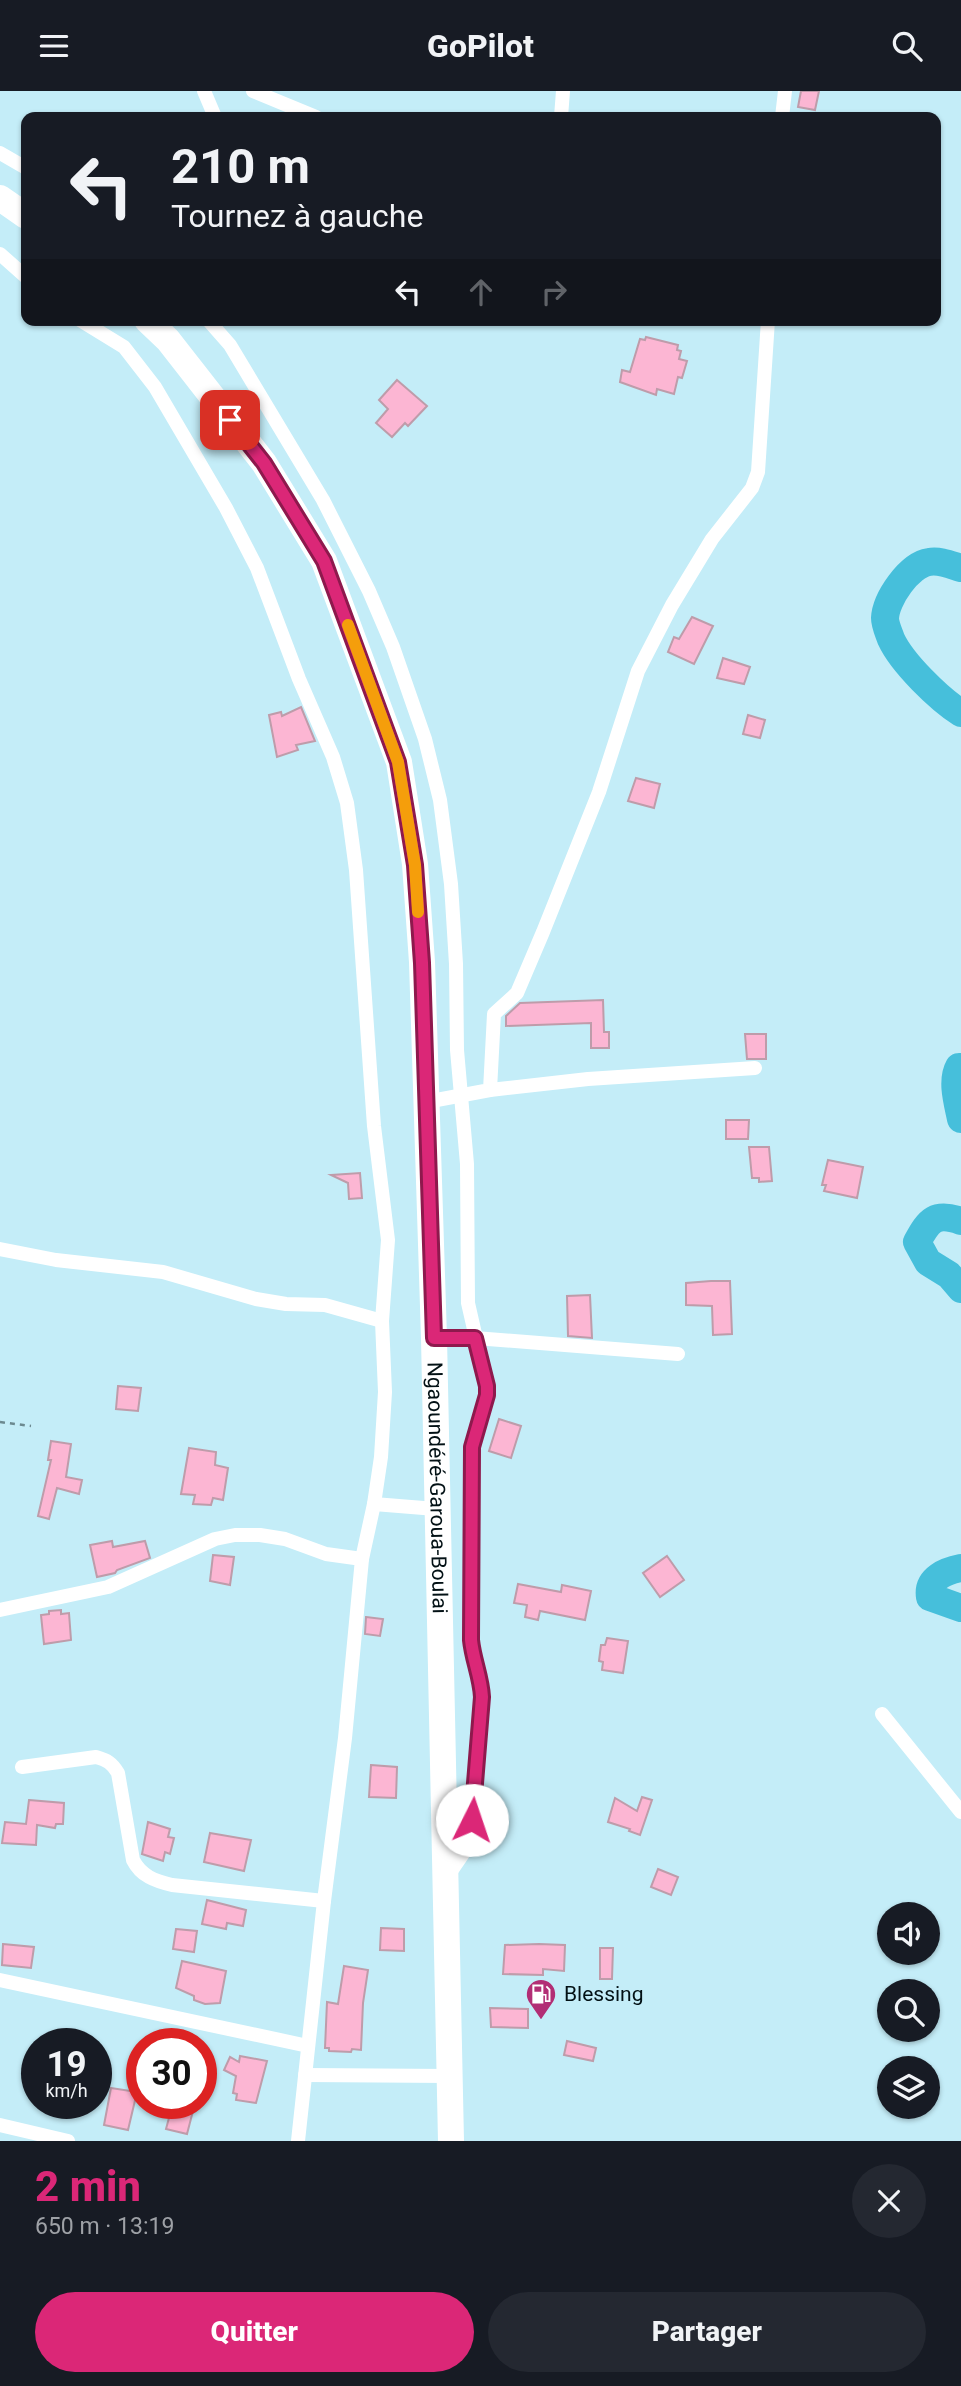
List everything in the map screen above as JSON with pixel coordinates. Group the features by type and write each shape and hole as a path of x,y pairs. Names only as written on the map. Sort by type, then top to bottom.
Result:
{"highway":[{"path":"0,198 21,213"},
{"name":"Ngaoundéré-Garoua-Boulai","path":"153,326 264,463 324,561 398,762 415,865 422,963 434,1338 451,2141"}],"street":[{"path":"204,91 213,112"},
{"path":"253,91 304,112"},
{"path":"562,112 564,91"},
{"path":"783,112 785,91"},
{"path":"0,152 21,165"},
{"path":"0,254 21,273"},
{"path":"90,326 124,347 155,387 226,508 257,568 299,679 337,768 347,803 356,870 374,1126 388,1240 382,1321 385,1392 374,1504 362,1559 345,1738 298,2141"},
{"path":"213,326 230,345 323,500 369,591 393,647 425,739 440,800 451,884 456,964 457,1050 467,1164 468,1303 487,1386 487,1395 472,1447 471,1640 472,1654 482,1684 482,1697 471,1842 445,1879"},
{"path":"490,1090 494,1014 517,993 543,932 602,783 638,671 672,605 712,539 752,488 758,472 768,326"},
{"path":"426,1102 490,1090 588,1079 755,1068"},
{"path":"0,1249 56,1260 163,1272 256,1299 286,1304 325,1305 382,1321"},
{"path":"434,1338 475,1338 678,1354"},
{"path":"374,1504 436,1509"},
{"path":"0,1610 108,1587 215,1539 235,1535 285,1539 326,1553 362,1559"},
{"path":"882,1714 961,1812"},
{"path":"22,1767 96,1758 105,1759 113,1765 118,1773 133,1860 138,1870 148,1877 172,1885 324,1901"},
{"path":"0,1980 308,2046"},
{"path":"305,2075 450,2075"},
{"path":"0,2125 68,2141"}],"path":[{"path":"0,1422 31,1426"}],"building":[{"path":"801,91 819,91 815,110 798,107"},
{"path":"646,337 678,345 677,350 681,351 679,359 687,361 682,378 678,377 674,394 657,389 656,395 620,382 622,370 630,372 640,339 645,340"},
{"path":"397,380 427,406 408,426 405,423 392,437 376,423 388,409 379,400"},
{"path":"692,617 713,626 694,664 668,652 674,637 679,639"},
{"path":"723,658 750,667 744,684 717,678"},
{"path":"301,707 315,741 296,745 298,750 277,757 269,715 281,712 282,716"},
{"path":"748,715 765,720 760,738 743,734"},
{"path":"636,778 660,784 654,808 628,801"},
{"path":"603,1000 604,1032 609,1032 609,1048 591,1048 591,1023 506,1026 506,1016 520,1003"},
{"path":"745,1034 766,1034 766,1059 747,1059"},
{"path":"726,1120 749,1120 748,1139 726,1139"},
{"path":"749,1147 769,1147 772,1181 759,1182 759,1178 752,1178"},
{"path":"828,1160 863,1167 857,1198 824,1191 826,1185 822,1185"},
{"path":"360,1173 362,1198 349,1199 348,1183 331,1175"},
{"path":"730,1281 732,1334 713,1335 712,1306 686,1305 686,1283"},
{"path":"590,1295 592,1338 568,1336 567,1296"},
{"path":"118,1386 141,1388 138,1411 116,1409"},
{"path":"499,1419 521,1426 511,1458 489,1451"},
{"path":"51,1441 71,1444 66,1477 82,1480 79,1494 57,1488 49,1519 38,1516 51,1460 48,1460"},
{"path":"189,1448 216,1452 215,1465 228,1468 223,1500 213,1498 211,1505 193,1504 195,1495 181,1494"},
{"path":"112,1541 113,1547 145,1541 150,1558 115,1573 97,1577 90,1545"},
{"path":"213,1555 234,1557 230,1585 210,1581"},
{"path":"667,1556 684,1580 660,1597 643,1573"},
{"path":"518,1584 561,1592 562,1585 591,1591 585,1620 540,1611 538,1620 525,1617 527,1605 514,1603"},
{"path":"61,1610 61,1614 69,1613 71,1640 44,1644 41,1615"},
{"path":"366,1617 383,1619 380,1636 365,1634"},
{"path":"607,1638 628,1641 623,1673 602,1670 603,1662 599,1661 601,1645 605,1645"},
{"path":"371,1765 397,1767 396,1798 369,1797"},
{"path":"642,1797 652,1800 640,1835 608,1822 615,1798 637,1811"},
{"path":"29,1800 64,1803 63,1824 56,1824 55,1828 37,1825 36,1845 2,1843 5,1822 26,1824"},
{"path":"148,1822 170,1829 168,1837 174,1838 170,1854 165,1852 163,1861 142,1854"},
{"path":"210,1833 251,1840 244,1871 204,1862"},
{"path":"658,1869 678,1877 671,1895 651,1887"},
{"path":"207,1900 246,1910 243,1926 227,1923 226,1929 202,1924"},
{"path":"381,1928 404,1929 404,1951 380,1950"},
{"path":"176,1929 197,1931 194,1952 173,1949"},
{"path":"3,1944 34,1947 31,1968 2,1965"},
{"path":"505,1945 565,1945 564,1971 543,1969 543,1975 503,1974"},
{"path":"600,1948 613,1948 612,1979 600,1979"},
{"path":"182,1961 226,1971 220,2003 205,2004 176,1988"},
{"path":"344,1966 368,1970 363,2003 361,2050 329,2051 329,2048 325,2048 327,2002 338,2004"},
{"path":"490,2008 528,2009 528,2028 491,2027"},
{"path":"567,2041 596,2048 593,2061 564,2055"},
{"path":"240,2056 267,2061 256,2103 236,2100 237,2094 233,2093 236,2076 224,2070 230,2057 239,2062"},
{"path":"112,2088 126,2090 126,2119 131,2119 128,2130 104,2125 105,2119 112,2119"},
{"path":"169,2119 191,2119 187,2134 166,2129"}],"waterway":[{"path":"961,568 945,563 921,564 900,584 889,602 885,618 891,639 903,659 932,690 961,713"},
{"path":"961,1068 959,1067 955,1086 961,1119"},
{"path":"961,1221 945,1217 934,1220 925,1228 917,1242 928,1262 949,1275 961,1289"},
{"path":"961,1568 939,1576 930,1590 930,1597 961,1608"}],"slow traffic":[{"path":"348,625 398,762 415,865 418,912"}],"place":[{"name":"Blessing","path":"541,2021"}],"route":[{"path":"230,420 264,463 324,561 398,762 415,865 422,963 434,1338 475,1338 487,1386 487,1395 472,1447 471,1640 472,1654 482,1684 482,1697 472,1820"}]}
